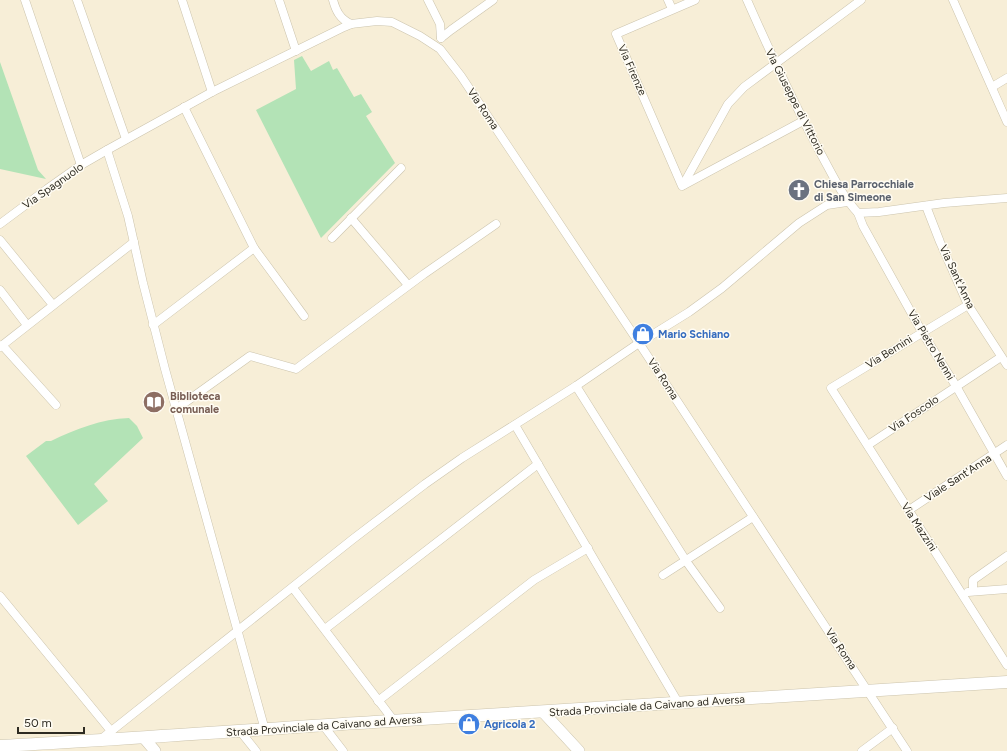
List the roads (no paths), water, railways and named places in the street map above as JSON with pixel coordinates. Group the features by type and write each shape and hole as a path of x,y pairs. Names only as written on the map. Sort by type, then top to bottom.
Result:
{"main road":[{"name":"Strada Provinciale da Caivano ad Aversa","path":"0,746 99,741 323,725 679,704 1007,682"}],"street":[{"path":"25,0 81,165"},
{"path":"77,0 126,139"},
{"path":"182,0 212,92"},
{"path":"279,0 296,51"},
{"path":"334,0 336,11 340,17 345,22 351,24"},
{"path":"428,0 440,24 441,38"},
{"path":"435,45 433,43 434,38 441,38 493,0"},
{"path":"668,0 672,9"},
{"name":"Via Firenze","path":"682,186 616,34 695,0"},
{"name":"Via Giuseppe di Vittorio","path":"747,0 775,65 803,121 847,202 858,213"},
{"path":"682,186 728,104 744,87 861,0"},
{"path":"953,0 1007,122"},
{"name":"Via Roma","path":"296,51 351,24 377,21 392,22 420,36 440,49 461,76 639,343 907,751"},
{"name":"Via Spagnuolo","path":"0,224 81,165 106,150 212,92 296,51"},
{"path":"992,87 1007,78"},
{"path":"184,107 254,248 304,316"},
{"path":"682,186 803,121"},
{"path":"106,150 128,216 176,409 265,730"},
{"path":"332,238 401,168"},
{"path":"858,213 1007,198"},
{"path":"99,741 425,484 462,458 515,426 639,343 689,312 722,288 799,223 827,205 847,202"},
{"name":"Via Sant'Anna","path":"926,206 968,305 1007,366"},
{"name":"Via Pietro Nenni","path":"858,213 863,226 922,332 956,386 1007,476"},
{"path":"351,218 408,285"},
{"path":"176,409 250,356 296,368 408,285 496,224"},
{"path":"0,240 53,306"},
{"path":"56,405 1,346 134,242"},
{"path":"154,325 254,248"},
{"path":"0,290 27,325"},
{"name":"Via Bernini","path":"831,388 968,305"},
{"name":"Via Foscolo","path":"868,446 1001,357"},
{"path":"576,386 686,561 720,608"},
{"name":"Via Mazzini","path":"831,388 1007,665"},
{"path":"515,426 679,704"},
{"name":"Viale Sant'Anna","path":"908,510 1007,445"},
{"path":"325,629 538,464"},
{"path":"663,575 753,517"},
{"path":"378,701 534,580 588,548"},
{"path":"973,591 973,580 1007,556"},
{"path":"293,588 394,721"},
{"path":"962,592 1007,589"},
{"path":"0,596 111,731"},
{"path":"543,712 579,751"},
{"path":"323,725 343,751"},
{"path":"862,751 892,728"},
{"path":"240,731 256,751"},
{"path":"144,738 154,751"}],"place":[{"name":"Chiesa Parrocchiale di San Simeone","path":"799,190"},
{"name":"Mario Schiano","path":"643,334"},
{"name":"Biblioteca comunale","path":"154,402"},
{"name":"Agricola 2","path":"469,724"}]}
